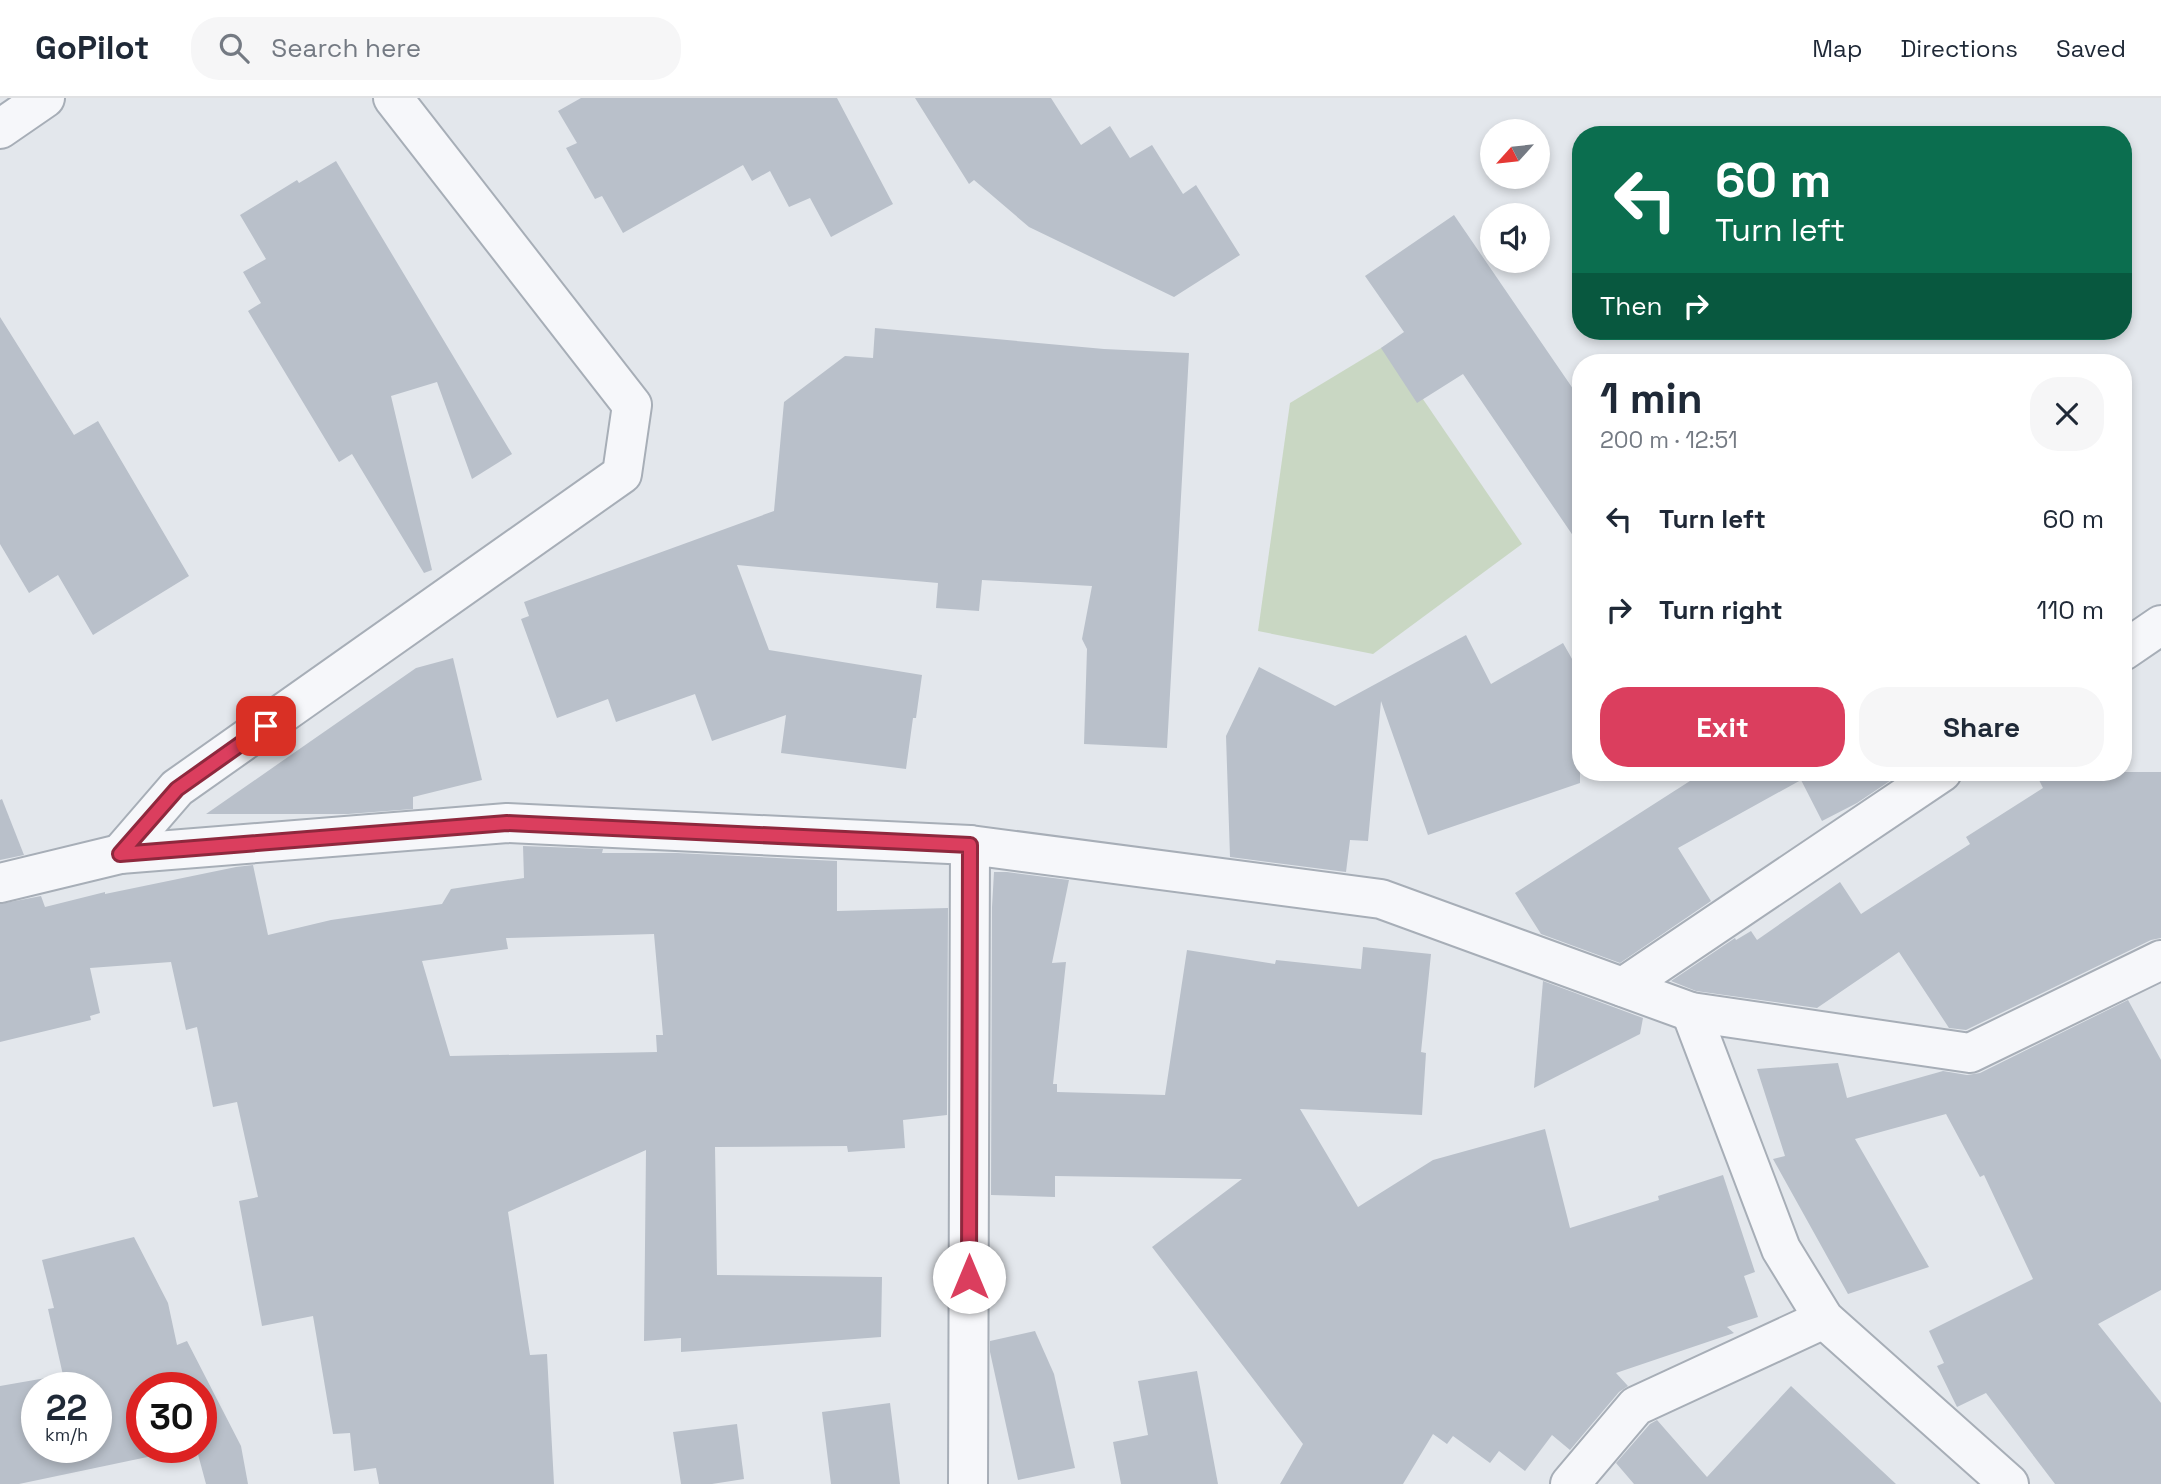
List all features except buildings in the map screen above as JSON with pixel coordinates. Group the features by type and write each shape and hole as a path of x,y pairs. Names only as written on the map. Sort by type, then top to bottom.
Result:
{"street":[{"path":"0,129 45,98"},
{"path":"120,854 177,789 622,474 632,405 393,98"},
{"path":"2132,645 2161,625"},
{"path":"1623,987 1929,781"},
{"path":"0,883 120,854 507,823 970,845 1381,899 1691,1012 1970,1053 2161,960"},
{"path":"968,1484 970,845"},
{"path":"1691,1012 1781,1249 1824,1319 2008,1484"},
{"path":"1570,1484 1636,1406 1824,1319"}],"green space":[{"path":"1386,345 1522,544 1373,654 1258,631 1290,403"}],"route":[{"path":"266,726 177,789 120,854 507,823 970,845 969,1277"}]}
